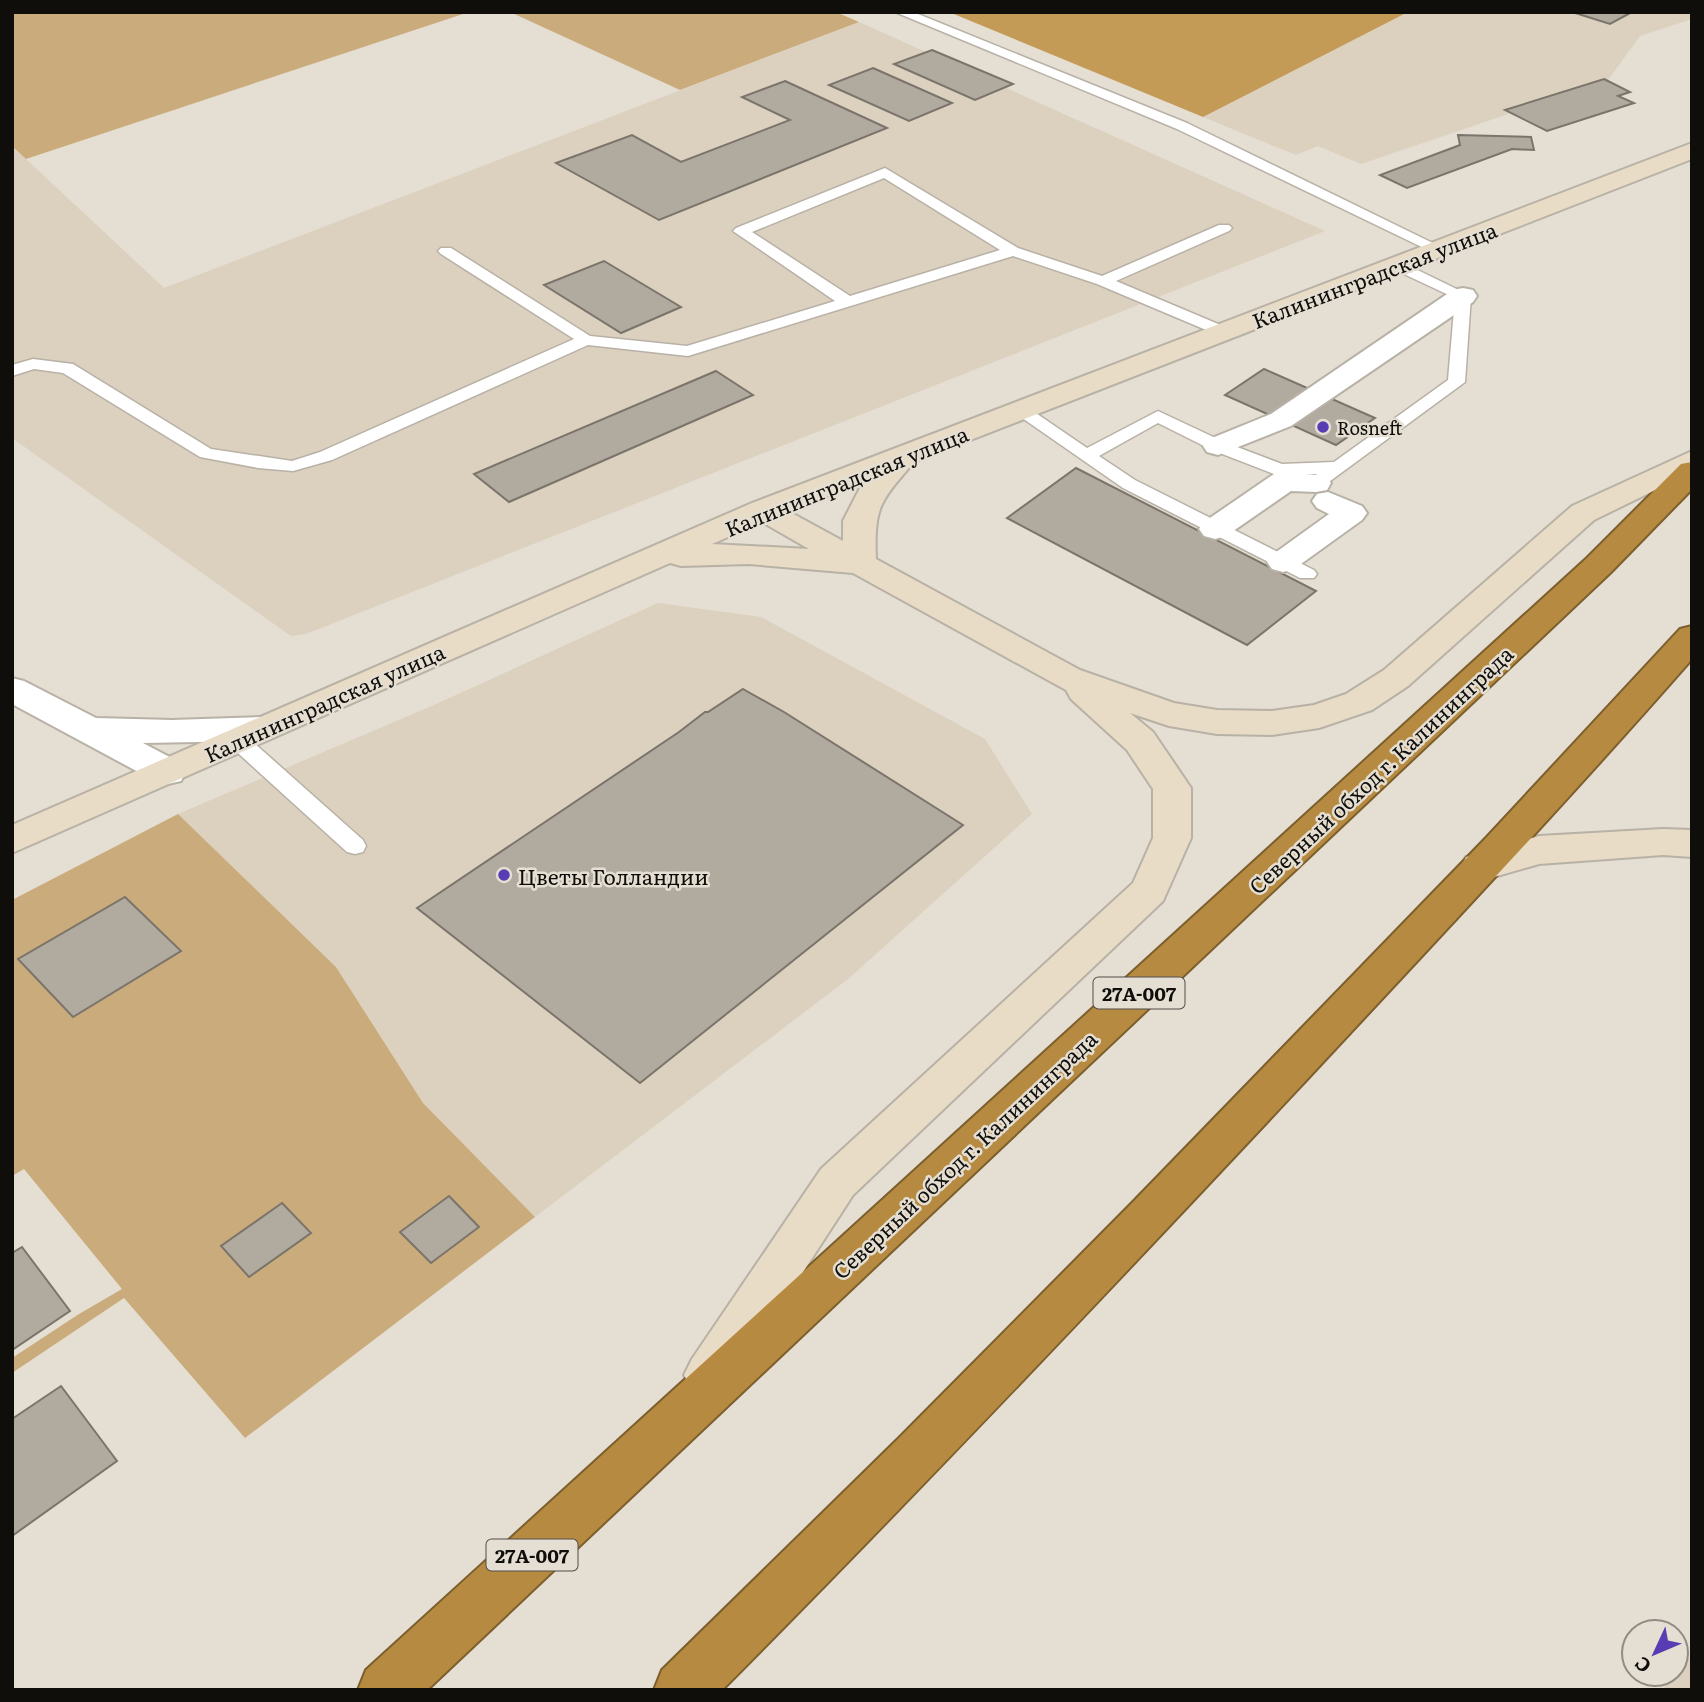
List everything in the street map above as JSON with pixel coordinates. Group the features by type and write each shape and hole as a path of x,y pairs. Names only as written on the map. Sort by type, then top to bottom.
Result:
{"highway":[{"name":"Северный обход г. Калининграда","path":"386,1690 1599,565 1692,471"},
{"path":"682,1690 1196,1167 1600,741 1692,637"}],"street":[{"name":"Калининградская улица","path":"12,840 763,510 1692,150"},
{"path":"1219,446 1280,420 1463,296"},
{"path":"860,564 859,521 874,488 904,456"},
{"path":"763,510 1068,678 1169,714 1217,722 1284,721 1320,716 1359,702 1396,678 1583,513 1692,460"},
{"path":"1285,481 1334,491 1375,524 1260,551 1285,481"},
{"path":"1260,551 1334,491"},
{"path":"648,560 721,552 860,564"},
{"path":"678,1420 837,1182 1149,891 1172,838 1172,788 1140,741 1068,678"},
{"path":"12,689 168,772"},
{"path":"87,730 250,734"},
{"path":"1480,867 1539,850 1663,842 1692,844"}],"lane":[{"path":"901,12 1182,126 1437,249"},
{"path":"848,302 741,231 885,172 1013,251 1103,281 1224,332"},
{"path":"1103,281 1224,229"},
{"path":"446,251 586,340 688,352 1013,251"},
{"path":"1087,455 1158,416 1219,446 1334,491 1456,382 1463,296 1396,265"},
{"path":"12,371 33,364 67,368 206,453 258,463 293,466 326,456 586,340"},
{"path":"1021,411 1129,484 1260,551"},
{"path":"250,734 355,846"}],"shaded area":[{"path":"12,12 469,12 26,159 12,146"},
{"path":"510,12 836,12 859,22 680,90"},
{"path":"949,12 1408,12 1203,117"},
{"path":"1408,12 1692,12 1692,19 1640,36 1608,80 1361,164 1318,146 1296,155 1203,117"},
{"path":"859,22 1325,231 306,634 291,636 12,438 12,146 164,288"},
{"path":"658,603 761,617 985,739 1032,814 848,979 535,1217 423,1103 336,967 178,814 434,705"},
{"path":"178,814 336,967 423,1103 535,1217 245,1438 124,1298 12,1373 12,1358 122,1289 24,1169 12,1176 12,900"},
{"path":"1692,1655 1692,1690 1662,1690 1690,1688"}],"building":[{"path":"1572,12 1632,12 1610,24"},
{"path":"932,50 1013,84 975,100 894,64"},
{"path":"873,68 952,103 909,121 829,85"},
{"path":"1604,79 1630,92 1618,96 1634,103 1547,131 1505,110"},
{"path":"785,81 887,128 659,220 556,163 632,135 681,162 790,120 742,97"},
{"path":"1458,135 1531,137 1534,150 1512,149 1407,188 1380,175 1460,145"},
{"path":"604,261 681,307 621,333 544,285"},
{"path":"1264,369 1375,418 1336,445 1225,395"},
{"path":"716,371 753,395 509,502 474,474"},
{"path":"1076,468 1316,591 1247,645 1007,518"},
{"path":"743,689 963,825 640,1083 417,908"},
{"path":"125,897 181,951 73,1017 18,959"},
{"path":"449,1196 479,1227 431,1263 400,1232"},
{"path":"282,1203 311,1233 249,1277 221,1246"},
{"path":"22,1247 70,1311 12,1350 12,1253"},
{"path":"61,1386 117,1461 12,1536 12,1419"}],"place":[{"name":"Rosneft","path":"1323,427"},
{"name":"Цветы Голландии","path":"504,875"}]}
